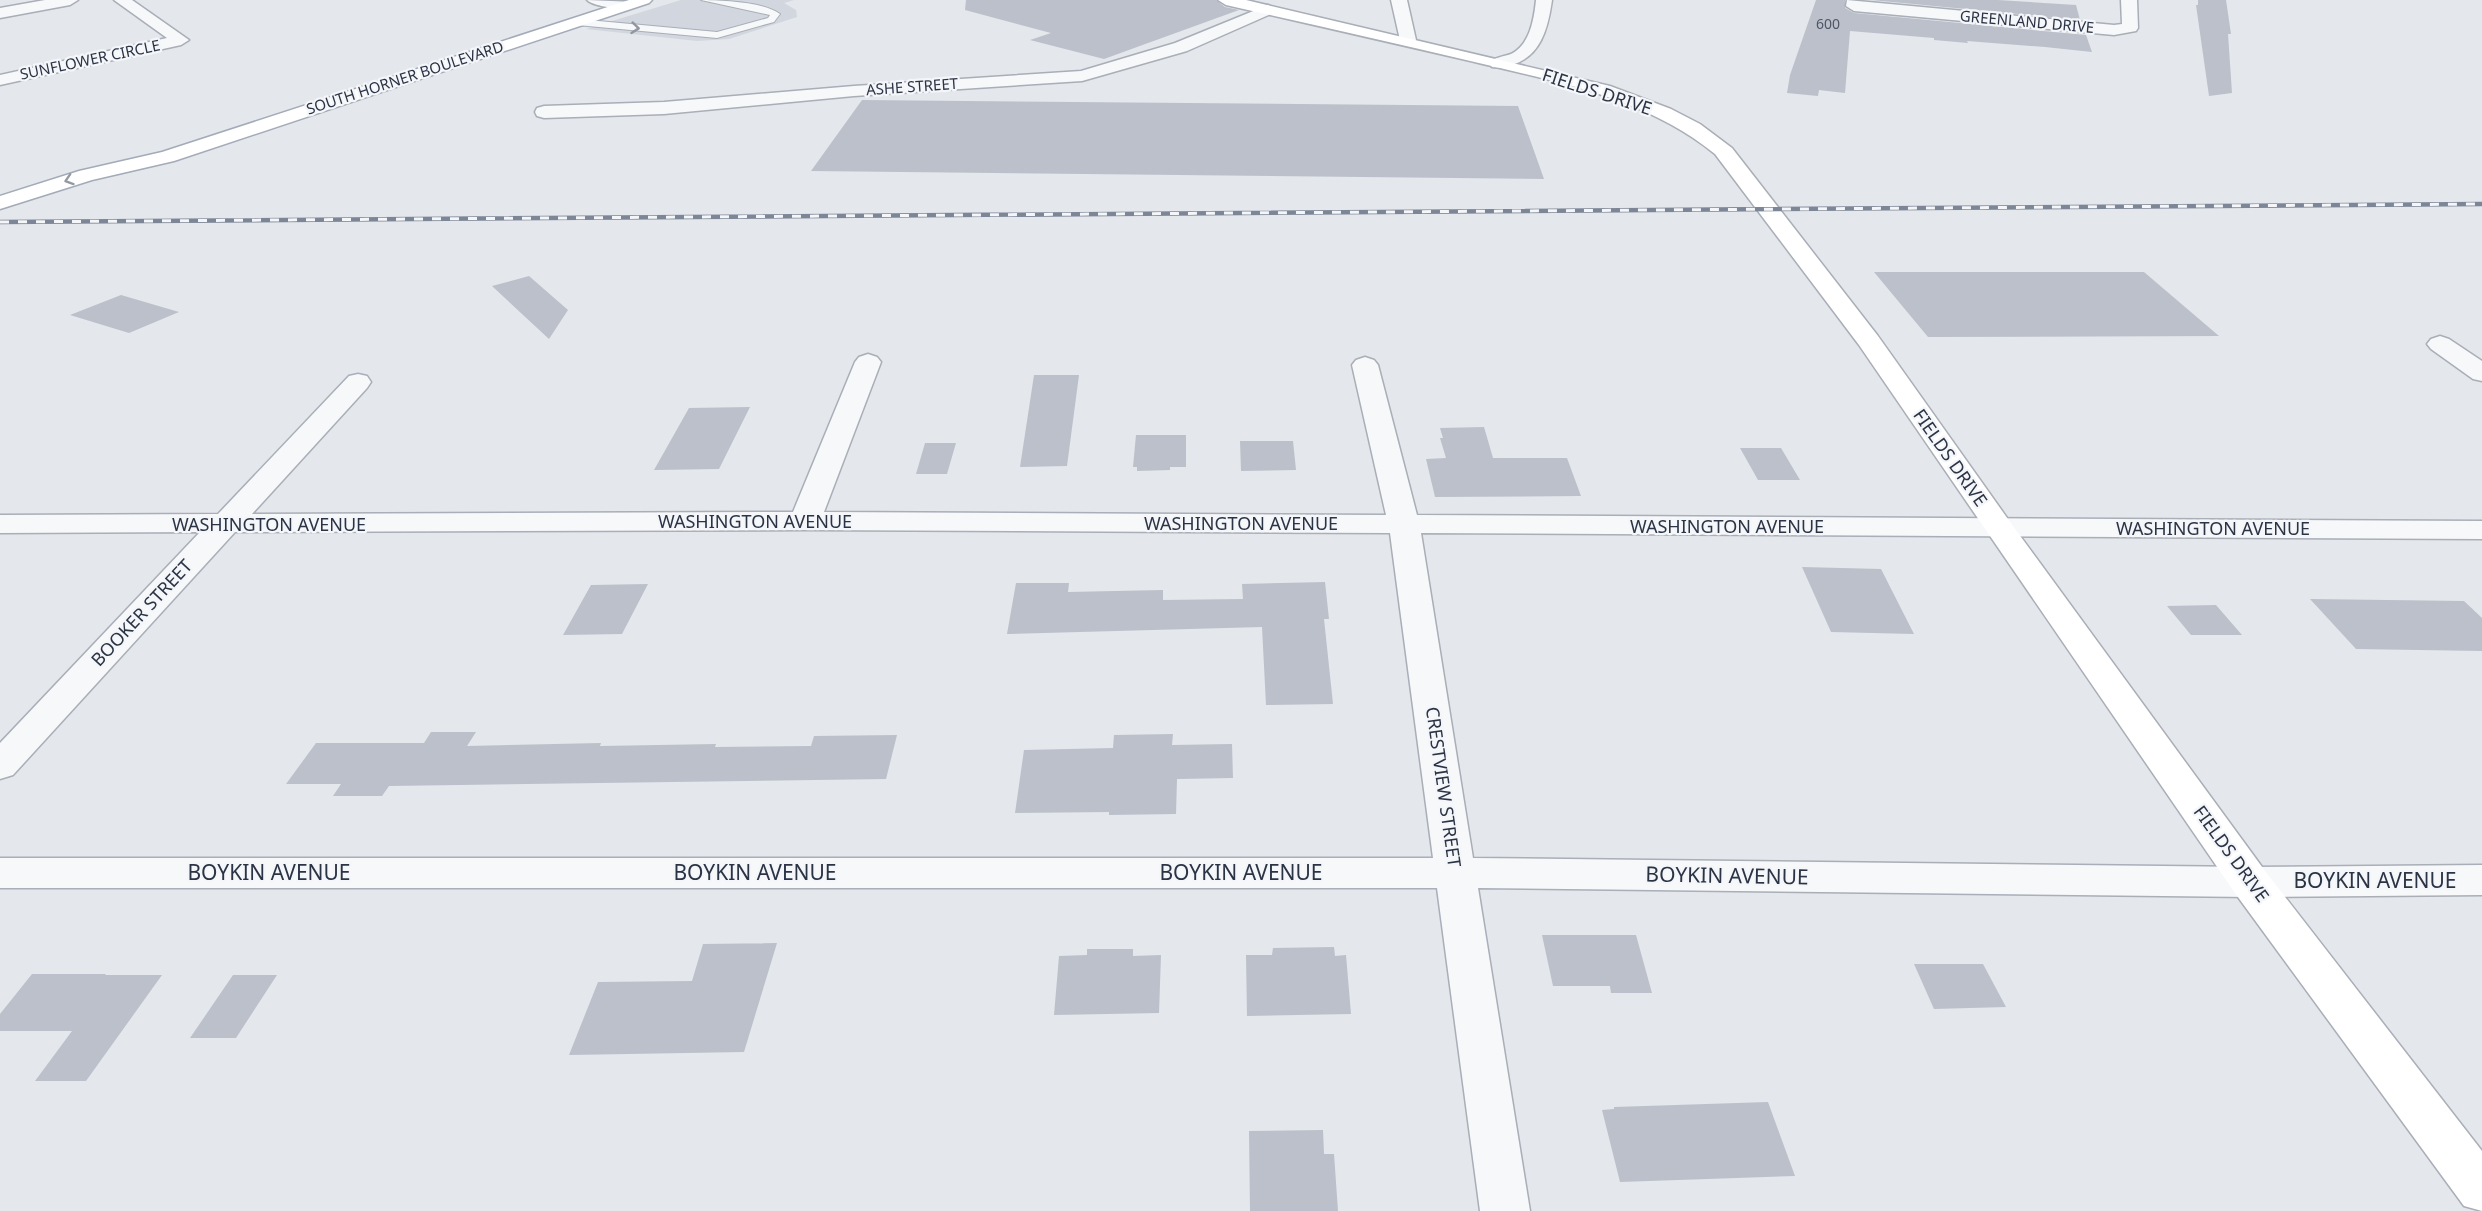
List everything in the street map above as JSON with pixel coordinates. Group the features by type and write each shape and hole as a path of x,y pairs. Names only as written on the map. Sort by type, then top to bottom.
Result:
{"street":[{"path":"0,13 70,0"},
{"name":"SUNFLOWER CIRCLE","path":"0,80 181,40 122,0"},
{"path":"596,0 637,2"},
{"name":"FIELDS DRIVE","path":"1226,0 1408,40 1587,86 1640,103 1688,126 1720,148 1869,341 1999,529 2250,882 2482,1190"},
{"path":"1399,0 1408,40"},
{"path":"1498,63 1521,55 1531,44 1543,16 1544,0"},
{"name":"GREENLAND DRIVE","path":"1855,3 2093,28 2130,28 2129,0"},
{"name":"SOUTH HORNER BOULEVARD","path":"0,203 86,175 167,157 637,2"},
{"name":"ASHE STREET","path":"544,112 664,108 854,91 1082,76 1181,47 1268,10"},
{"name":"SOUTH HORNER BOULEVARD","path":"0,219 117,180 167,157"},
{"path":"2482,344 2440,344 2482,373"},
{"path":"805,521 868,362"},
{"name":"CRESTVIEW STREET","path":"1365,365 1404,525 1505,1211"},
{"name":"BOOKER STREET","path":"0,766 358,382"},
{"name":"WASHINGTON AVENUE","path":"0,524 224,525 805,521 2482,530"},
{"name":"BOYKIN AVENUE","path":"0,873 1456,873 2250,882 2482,880"}],"lane":[{"path":"577,22 704,34 727,34 771,20 775,14 705,0"},
{"path":"694,7 749,19 704,34"}],"shaded area":[{"path":"681,0 794,0 784,3 796,10 797,17 729,39 697,41 586,29"}],"building":[{"path":"966,0 1216,0 1225,7 1239,10 1104,59 1030,40 1051,33 965,10"},
{"path":"1816,0 1845,0 1845,8 1854,13 2086,35 2092,52 1850,31 1845,93 1819,90 1818,96 1787,93 1790,75"},
{"path":"1871,0 1998,0 2076,5 2080,20"},
{"path":"2198,0 2226,0 2231,34 2228,34 2232,93 2209,96 2196,5 2198,5"},
{"path":"862,100 1518,106 1544,179 811,171"},
{"path":"1874,272 2144,272 2219,336 1928,337"},
{"path":"529,276 568,310 549,339 492,286"},
{"path":"121,295 179,312 129,333 70,315"},
{"path":"1034,375 1079,375 1067,466 1020,467"},
{"path":"750,407 719,469 654,470 689,408"},
{"path":"1484,427 1493,458 1567,458 1581,496 1435,497 1426,459 1446,458 1440,438 1443,438 1440,428"},
{"path":"1136,435 1186,435 1186,467 1137,471 1137,467 1133,467"},
{"path":"1240,441 1293,441 1296,470 1241,471"},
{"path":"925,443 956,443 947,474 916,474"},
{"path":"1740,448 1781,448 1800,480 1758,480"},
{"path":"1802,567 1881,569 1914,634 1831,632"},
{"path":"1325,582 1329,619 1324,619 1333,704 1266,705 1262,627 1007,634 1016,583 1069,583 1068,592 1163,590 1163,600 1243,599 1242,584"},
{"path":"648,584 622,634 563,635 591,585"},
{"path":"2310,599 2464,601 2482,618 2482,651 2356,649"},
{"path":"2216,605 2242,635 2191,635 2167,606"},
{"path":"431,732 476,732 467,746 601,743 600,746 716,744 715,747 811,746 814,736 897,735 886,779 389,786 382,796 333,796 341,784 286,784 316,743 424,743"},
{"path":"1173,734 1172,745 1232,744 1233,778 1177,779 1176,814 1015,813 1024,750 1113,748 1114,735"},
{"path":"1542,935 1636,935 1652,993 1611,993 1610,986 1553,986"},
{"path":"777,943 744,1052 569,1055 598,982 692,981 703,944"},
{"path":"1334,947 1335,956 1346,955 1351,1014 1247,1016 1246,955 1272,955 1273,948"},
{"path":"1087,949 1133,949 1133,956 1161,955 1159,1013 1054,1015 1059,956 1087,955"},
{"path":"1914,964 1983,964 2006,1007 1934,1009"},
{"path":"32,974 162,975 86,1081 35,1081 72,1031 0,1031 0,1014"},
{"path":"233,975 277,975 236,1038 190,1038"},
{"path":"1768,1102 1795,1176 1620,1182 1602,1110 1614,1109 1614,1107"},
{"path":"1323,1130 1324,1154 1334,1154 1338,1211 1250,1211 1249,1131"}],"railway":[{"path":"0,222 2482,204"}]}
